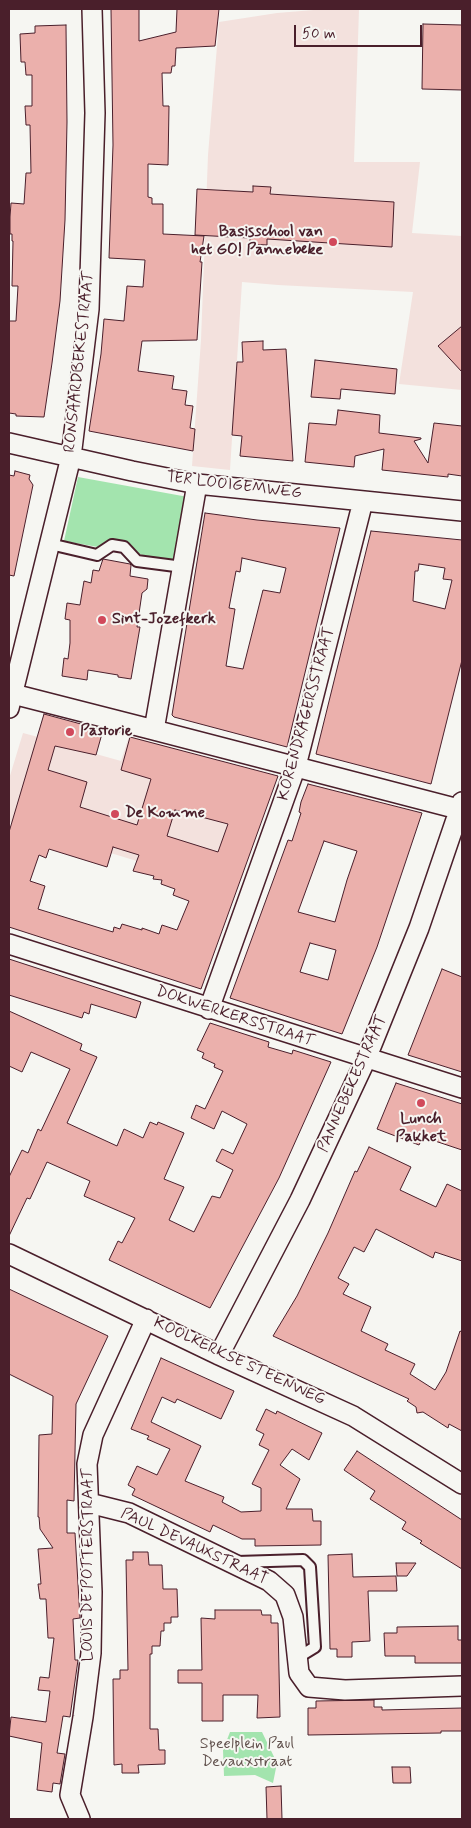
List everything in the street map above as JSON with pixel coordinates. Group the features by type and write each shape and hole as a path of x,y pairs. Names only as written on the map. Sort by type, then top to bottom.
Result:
{"street":[{"name":"RONSAARDBEKESTRAAT","path":"11,701 71,458 89,309 95,113 92,9"},
{"name":"TER LOOIGEMWEG","path":"9,443 197,484 462,511"},
{"path":"154,730 197,484"},
{"name":"KORENDRAGERSSTRAAT","path":"209,1009 296,766 363,501"},
{"path":"11,701 154,730 462,807"},
{"name":"PANNEBEKESTRAAT","path":"219,1355 300,1200 366,1058 419,928 462,807"},
{"name":"DOKWERKERSSTRAAT","path":"9,944 462,1088"},
{"name":"KOOLKERKSE STEENWEG","path":"9,1254 219,1355 353,1416 462,1484"},
{"name":"LOUIS DE POTTERSTRAAT","path":"80,1819 70,1795 91,1653 92,1592 87,1464 93,1435 146,1319"},
{"name":"PAUL DEVAUXSTRAAT","path":"88,1503 129,1513 269,1580 285,1595 293,1618 299,1673 309,1687 344,1690 462,1686"}],"lane":[{"path":"50,544 97,555 112,545 124,547 137,561 183,567"},
{"path":"231,1562 303,1560 310,1567 315,1647 297,1658"}],"shaded area":[{"name":"Basisschool van het GO! Pannebeke","path":"326,9 359,9 354,162 420,162 412,233 462,236 462,390 399,384 413,292 242,282 230,470 192,466 201,340 208,155 219,22 277,13"},
{"name":"De Komme","path":"23,733 38,737 53,745 121,761 129,736 191,753 177,801 261,824 235,895 163,869 9,822 9,779"}],"green space":[{"path":"78,477 188,497 177,561 64,541"},
{"name":"Speelplein Paul Devauxstraat","path":"230,1732 262,1732 277,1763 273,1783 255,1775 224,1776 223,1750"}],"building":[{"path":"111,9 139,9 139,41 176,32 177,9 219,9 215,46 176,48 175,66 172,66 171,73 162,73 163,106 169,106 168,165 148,164 148,197 152,198 152,204 163,204 163,234 204,236 200,262 202,262 197,340 142,341 138,371 174,376 172,389 187,391 185,405 193,406 190,428 195,429 193,451 89,431 101,354 104,319 124,321 127,286 143,287 145,260 109,258 113,145"},
{"path":"423,24 462,25 462,90 422,89"},
{"path":"66,25 65,220 60,301 44,417 16,416 16,414 9,413 9,321 16,321 18,286 12,286 13,241 12,234 10,234 10,217 11,203 24,204 26,173 31,173 30,125 26,125 25,106 32,106 32,75 26,75 25,62 21,62 20,34 35,33 35,26"},
{"path":"253,186 271,187 270,194 394,202 392,247 267,239 267,245 250,244 250,238 195,235 197,189 253,192"},
{"path":"462,326 462,372 438,346"},
{"path":"263,341 263,350 286,349 293,461 240,456 242,436 232,435 237,362 243,362 242,342"},
{"path":"315,360 397,369 395,394 341,389 340,399 311,397"},
{"path":"338,410 380,415 379,433 421,438 414,441 428,463 434,423 462,426 462,476 448,474 448,477 382,470 384,449 355,456 354,467 305,462 309,423 336,425"},
{"path":"15,471 30,475 29,479 33,485 14,576 9,575 9,475 14,476"},
{"path":"205,513 340,528 287,747 172,715","holes":["242,558 286,568 280,593 263,590 243,669 226,666 235,609 229,608 236,571 240,572"]},
{"path":"371,531 462,540 462,660 431,784 316,754","holes":["419,564 445,568 443,579 452,580 445,609 413,601 415,571 418,571"]},
{"name":"Sint-Jozefkerk","path":"103,559 130,564 130,576 148,579 147,589 142,593 137,627 140,627 131,679 88,670 87,680 62,676 64,658 68,659 70,643 70,620 65,619 67,603 80,605 84,581 91,583 93,570 99,571"},
{"path":"44,714 103,730 96,755 55,746 48,770 87,782 80,807 137,825 151,779 121,770 130,737 278,776 201,989 9,927 9,832","holes":["175,810 228,824 218,852 167,836","113,847 139,855 133,871 154,876 153,879 162,880 161,884 175,889 173,895 189,901 177,930 162,925 159,934 122,924 120,929 114,927 113,932 38,909 45,886 30,881 39,855 46,858 49,849 107,867"]},
{"path":"308,784 422,813 377,947 342,1034 230,998 288,840 292,841 301,813 299,812","holes":["324,841 357,851 335,922 298,912","310,943 336,950 328,980 300,972"]},
{"path":"9,959 141,1002 136,1018 91,1004 89,1014 84,1012 82,1018 9,995"},
{"path":"442,969 462,977 462,1072 408,1055"},
{"path":"9,1011 82,1044 80,1050 97,1057 67,1123 117,1146 124,1129 143,1138 150,1122 157,1125 158,1122 184,1133 164,1179 184,1187 169,1220 194,1232 212,1196 220,1198 233,1170 216,1161 222,1149 233,1154 247,1124 222,1111 214,1129 191,1118 196,1105 205,1109 223,1071 214,1067 215,1064 202,1058 204,1053 197,1050 210,1023 269,1042 268,1047 292,1054 293,1050 331,1062 279,1178 210,1308 109,1260 118,1241 122,1243 135,1218 84,1196 90,1181 47,1162 30,1199 27,1198 9,1236 9,1177 22,1150 28,1153 38,1129 41,1131 70,1069 31,1052 22,1072 9,1066"},
{"path":"396,1083 462,1104 462,1150 423,1137 419,1145 377,1129"},
{"path":"369,1147 411,1167 400,1190 436,1207 447,1184 462,1191 462,1261 435,1252 433,1258 376,1229 364,1252 354,1247 338,1278 349,1284 343,1294 371,1307 361,1331 388,1344 385,1350 415,1364 410,1374 435,1390 446,1372 460,1331 462,1332 462,1431 449,1424 448,1428 423,1412 417,1413 416,1407 407,1401 409,1399 273,1336 297,1296 328,1233 355,1171 357,1172"},
{"path":"9,1289 108,1336 76,1404 74,1501 67,1500 67,1533 75,1533 80,1618 73,1619 75,1660 78,1660 70,1717 63,1716 57,1753 65,1754 60,1784 53,1783 52,1792 37,1790 42,1743 9,1736 11,1717 46,1722 50,1691 38,1690 40,1677 49,1678 54,1638 48,1638 46,1599 40,1599 38,1584 41,1584 38,1549 53,1548 40,1529 38,1517 39,1435 52,1434 53,1396 9,1374"},
{"path":"161,1358 234,1391 221,1419 177,1399 175,1403 162,1397 151,1422 201,1446 185,1481 224,1497 222,1502 241,1512 261,1511 261,1488 252,1484 269,1450 259,1445 264,1434 256,1430 266,1409 276,1414 277,1411 322,1433 309,1460 292,1449 280,1465 300,1479 286,1509 312,1509 313,1521 321,1521 321,1545 255,1546 255,1539 242,1539 213,1525 210,1532 132,1495 135,1489 128,1485 137,1466 157,1475 170,1449 147,1439 149,1436 131,1429"},
{"path":"357,1451 462,1520 462,1569 420,1543 422,1541 402,1529 406,1522 370,1499 375,1491 344,1470"},
{"path":"133,1552 148,1552 149,1565 162,1565 163,1589 177,1589 178,1617 171,1617 171,1623 164,1623 164,1631 161,1631 160,1646 152,1646 152,1654 150,1654 150,1729 158,1729 159,1750 165,1750 165,1764 138,1765 139,1773 122,1773 122,1764 114,1765 113,1679 120,1679 120,1670 128,1670 126,1560 133,1560"},
{"path":"352,1554 353,1577 396,1576 397,1591 368,1591 370,1641 352,1642 352,1657 337,1657 337,1649 330,1649 328,1555"},
{"path":"396,1563 416,1563 407,1576 397,1576"},
{"path":"215,1610 261,1610 262,1615 271,1615 271,1623 278,1623 280,1717 257,1718 258,1695 223,1695 223,1721 202,1721 202,1683 178,1683 178,1670 202,1670 201,1618 215,1619"},
{"path":"458,1626 458,1640 462,1640 462,1663 415,1663 415,1656 385,1656 384,1633 397,1633 397,1627"},
{"path":"374,1700 374,1707 382,1707 382,1710 462,1708 462,1731 308,1735 308,1708 316,1708 316,1701"},
{"path":"392,1767 410,1767 411,1783 393,1783"},
{"path":"281,1786 282,1819 267,1819 266,1787"}],"place":[{"name":"Basisschool van het GO! Pannebeke","path":"333,242"},
{"name":"Sint-Jozefkerk","path":"102,620"},
{"name":"Pastorie","path":"70,732"},
{"name":"De Komme","path":"115,814"},
{"name":"Lunch Pakket","path":"421,1103"}]}
